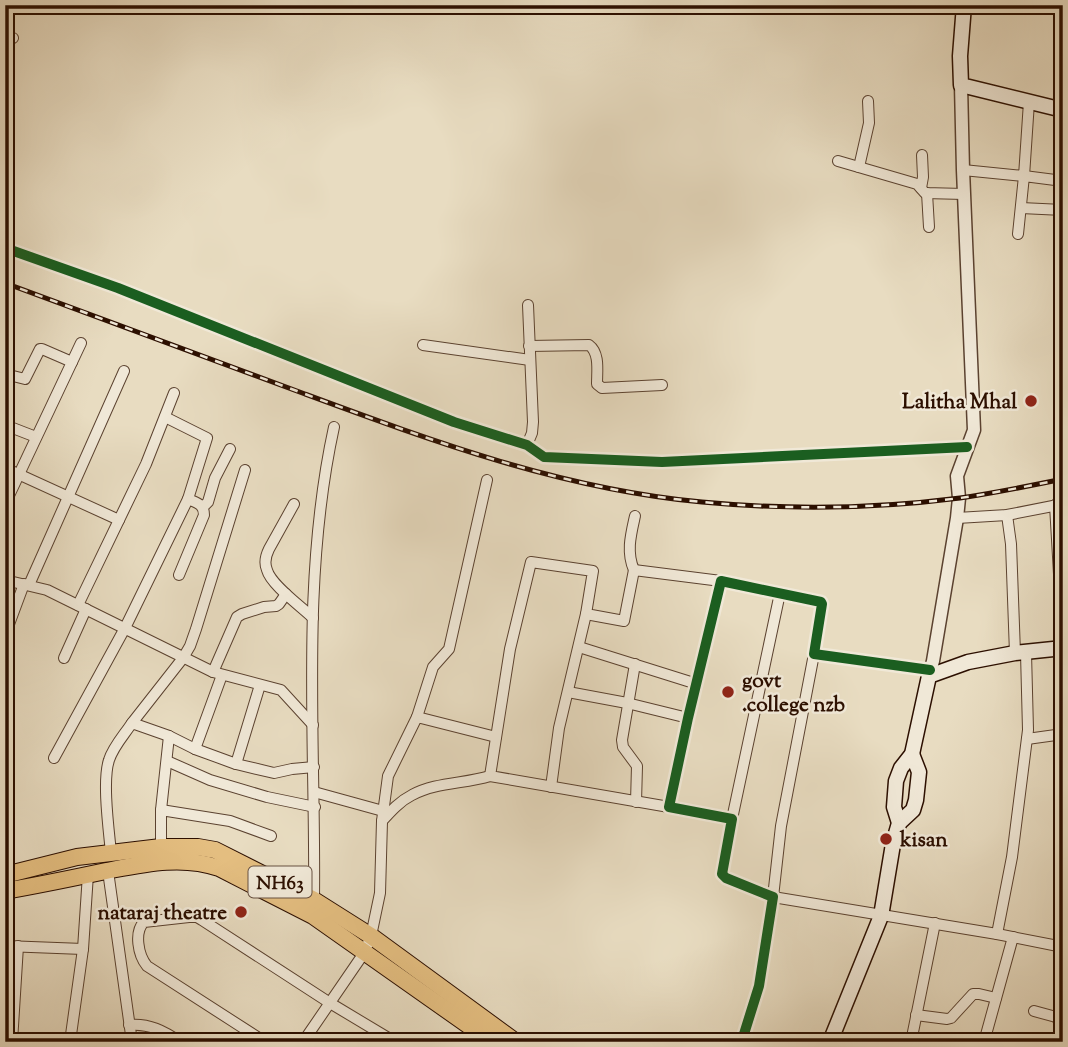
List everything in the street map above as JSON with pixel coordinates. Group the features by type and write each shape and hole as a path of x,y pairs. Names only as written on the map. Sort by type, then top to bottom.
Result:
{"highway":[{"name":"NH63","path":"5,875 78,857 111,853 162,847 198,846 215,850 314,900 371,936 516,1042"},
{"name":"NH63","path":"5,891 167,861 206,863 313,916 492,1042"}],"main road":[{"path":"964,5 961,85 1063,110"},
{"path":"830,1042 881,916 899,822 894,807 896,781 901,768 912,754 929,673 968,662 1063,645"},
{"path":"899,822 913,810 916,800 919,772 912,754"}],"street":[{"path":"814,654 929,673 957,518 957,476 974,430 961,85"},
{"path":"859,167 869,123 868,101"},
{"path":"1018,234 1029,102"},
{"path":"922,155 929,227"},
{"path":"838,162 917,184 924,191 964,194"},
{"path":"963,170 1063,181"},
{"path":"1021,208 1063,210"},
{"path":"5,248 118,288 454,422 527,445 544,457 662,462 967,447"},
{"path":"527,445 533,422 528,305"},
{"path":"5,503 81,343"},
{"path":"423,345 530,360"},
{"path":"529,346 589,345 597,355 597,384 602,388 662,385"},
{"path":"5,374 22,380 26,378 40,349 72,362"},
{"path":"5,635 124,371"},
{"path":"64,658 82,607 146,464 174,393"},
{"path":"54,758 125,628 188,499 207,438 165,416"},
{"path":"5,425 36,437"},
{"path":"314,900 313,618 316,553 326,463 334,427"},
{"path":"203,507 208,502 215,478 230,449"},
{"path":"5,468 120,520"},
{"path":"111,853 107,768 110,757 190,646 245,470"},
{"path":"303,1042 364,953 371,936 380,893 382,816 387,776 417,717 433,667 449,649 487,480"},
{"path":"179,575 204,515 201,504 188,499"},
{"path":"957,518 1007,515 1059,504 1063,645"},
{"path":"294,505 269,549 266,570 286,594 313,618"},
{"path":"997,934 1012,857 1028,730 1007,515"},
{"path":"586,614 624,621 634,570 629,549 635,516"},
{"path":"490,776 510,649 531,562 593,570 579,647 559,728 551,787"},
{"path":"634,570 721,581 819,601 822,604 781,826 760,986 744,1034 758,1042"},
{"path":"5,580 47,590 217,673 277,688 286,694 313,725"},
{"path":"669,807 721,581"},
{"path":"780,593 722,874 773,897 1063,947"},
{"path":"195,749 237,617 264,607 276,606 286,594"},
{"path":"579,647 697,684"},
{"path":"635,664 622,740 623,747 637,766 636,802"},
{"path":"236,764 260,684"},
{"path":"568,692 688,718"},
{"path":"417,717 496,737"},
{"path":"132,723 236,764 274,774 314,767"},
{"path":"1027,739 1063,734"},
{"path":"162,847 161,810 169,736"},
{"path":"167,761 210,780 267,797 315,807"},
{"path":"5,762 8,763 5,773"},
{"path":"382,816 425,789 490,776 732,820"},
{"path":"314,792 382,816"},
{"path":"161,810 230,821 271,836"},
{"path":"108,871 132,1042"},
{"path":"70,1042 83,949 88,874"},
{"path":"265,1042 147,966 143,961 138,936 141,925 144,922 197,917 395,1042"},
{"path":"911,1042 935,923"},
{"path":"984,1042 1013,937"},
{"path":"5,946 83,949"},
{"path":"12,1042 18,946"},
{"path":"916,1015 947,1019 973,994 996,998"},
{"path":"1034,1011 1057,1017 1063,1026"},
{"path":"129,1025 152,1026 180,1042"}],"railway":[{"path":"5,283 451,446 549,475 650,496 766,506 831,507 960,498 1063,479"}],"cycle path":[{"path":"5,248 118,288 454,422 527,445 544,457 662,462 967,447"},
{"path":"758,1042 744,1034 759,986 773,897 722,874 732,819 669,807 721,581 821,602 814,654 930,670"}],"place":[{"name":"Lalitha Mhal","path":"1031,401"},
{"name":"govt .college nzb","path":"728,692"},
{"name":"kisan","path":"886,839"},
{"name":"nataraj theatre","path":"241,912"}]}
